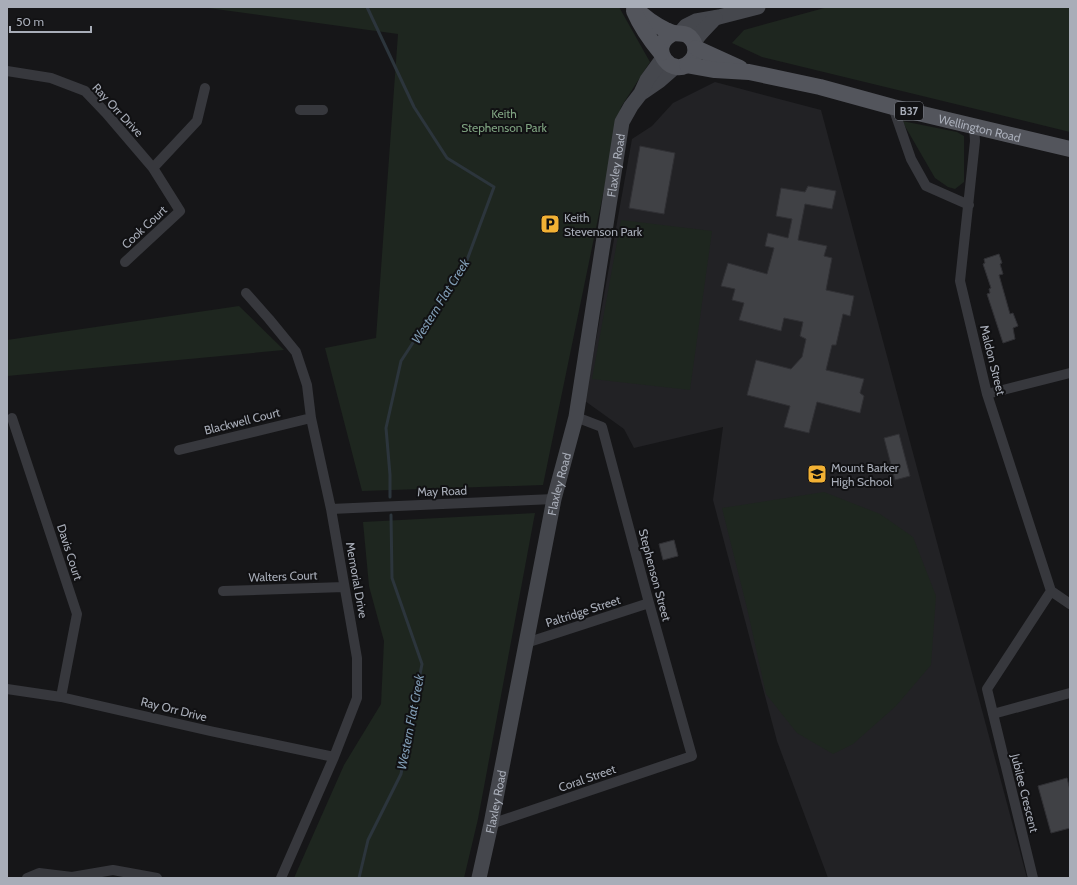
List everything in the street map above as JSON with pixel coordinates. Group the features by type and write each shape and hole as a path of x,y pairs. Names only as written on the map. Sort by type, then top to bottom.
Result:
{"main road":[{"name":"B37","path":"633,7 646,19 658,26 688,36 695,45"},
{"name":"B37","path":"633,7 639,24 650,40 672,61"},
{"path":"715,18 699,35 695,45 694,58 672,61 661,47 664,40 669,36 677,33 696,21 715,18 758,7"},
{"name":"Wellington Road","path":"695,45 749,72"},
{"name":"Wellington Road","path":"672,61 715,70 749,72 820,87 893,107 1070,149"},
{"name":"Flaxley Road","path":"479,878 491,824 554,499 576,417 622,122 631,106 641,93 660,81 672,61"}],"street":[{"name":"Ray Orr Drive","path":"7,72 51,78 85,91 153,168 180,211"},
{"path":"153,168 197,121 205,88"},
{"path":"893,107 911,159 926,186 969,205"},
{"path":"300,110 323,110"},
{"name":"Maldon Street","path":"974,127 975,141 960,281 988,394 1051,592"},
{"name":"Cook Court","path":"125,262 180,211"},
{"name":"Memorial Drive","path":"246,293 296,352 307,385 311,418 331,509 358,658 356,698 334,757 281,878"},
{"path":"988,394 1070,373"},
{"name":"Stephenson Street","path":"576,417 602,427 649,604 692,756"},
{"name":"Davis Court","path":"12,418 77,614 61,697"},
{"name":"Blackwell Court","path":"179,450 311,418"},
{"name":"May Road","path":"331,509 554,499"},
{"name":"Walters Court","path":"223,591 344,587"},
{"path":"1051,592 1070,604"},
{"name":"Jubilee Crescent","path":"1033,878 986,689 1051,592"},
{"name":"Paltridge Street","path":"526,643 649,604"},
{"name":"Ray Orr Drive","path":"7,688 61,697 210,731 334,757"},
{"path":"993,714 1070,693"},
{"name":"Coral Street","path":"491,824 692,756"},
{"path":"27,878 39,873 72,877 112,870 157,878"}],"shaded area":[{"name":"Mount Barker High School","path":"715,82 821,110 1027,878 828,878 777,741 713,500 723,427 634,448 624,429 585,401 632,139 652,126 673,103"}],"green space":[{"name":"Keith Stephenson Park","path":"201,7 619,7 650,62 621,107 543,485 362,491 325,348 376,338 398,34"},
{"path":"828,7 1070,7 1070,132 762,57 732,43 744,30"},
{"path":"902,121 957,132 964,136 964,182 955,189 948,187 935,178"},
{"path":"621,220 712,231 690,390 592,379"},
{"path":"239,306 284,350 7,376 7,340"},
{"path":"824,492 880,514 913,537 936,596 931,665 896,706 853,744 833,754 797,733 766,694 747,608 722,508"},
{"path":"535,513 478,819 464,878 294,878 344,765 381,704 384,641 369,586 363,522"}],"building":[{"path":"640,146 675,153 664,214 629,208"},
{"path":"808,186 836,191 832,209 805,204 798,240 827,246 824,256 832,258 826,290 854,296 850,316 843,314 836,345 832,345 826,370 864,379 860,393 864,396 860,413 817,402 809,433 784,427 790,406 747,395 756,360 791,369 802,357 806,339 800,336 803,322 784,318 781,331 739,320 744,303 732,300 735,289 721,286 728,263 767,274 774,248 765,246 768,233 788,238 792,219 776,216 781,188 805,192"},
{"path":"999,254 1003,274 999,275 1010,314 1013,313 1018,326 1013,328 1015,339 1003,343 987,294 990,293 989,289 991,288 983,264 985,263 984,259"},
{"path":"899,434 910,476 895,480 884,438"},
{"path":"674,540 678,556 663,560 659,544"},
{"path":"1067,778 1070,790 1070,828 1051,833 1038,786"}],"waterway":[{"name":"Western Flat Creek","path":"367,7 414,107 447,158 494,187 467,260 401,361 386,428 390,475 390,497"},
{"name":"Western Flat Creek","path":"359,878 368,840 401,774 422,664 392,578 391,515"}],"place":[{"name":"Keith Stevenson Park","path":"550,224"},
{"name":"Mount Barker High School","path":"817,474"}]}
